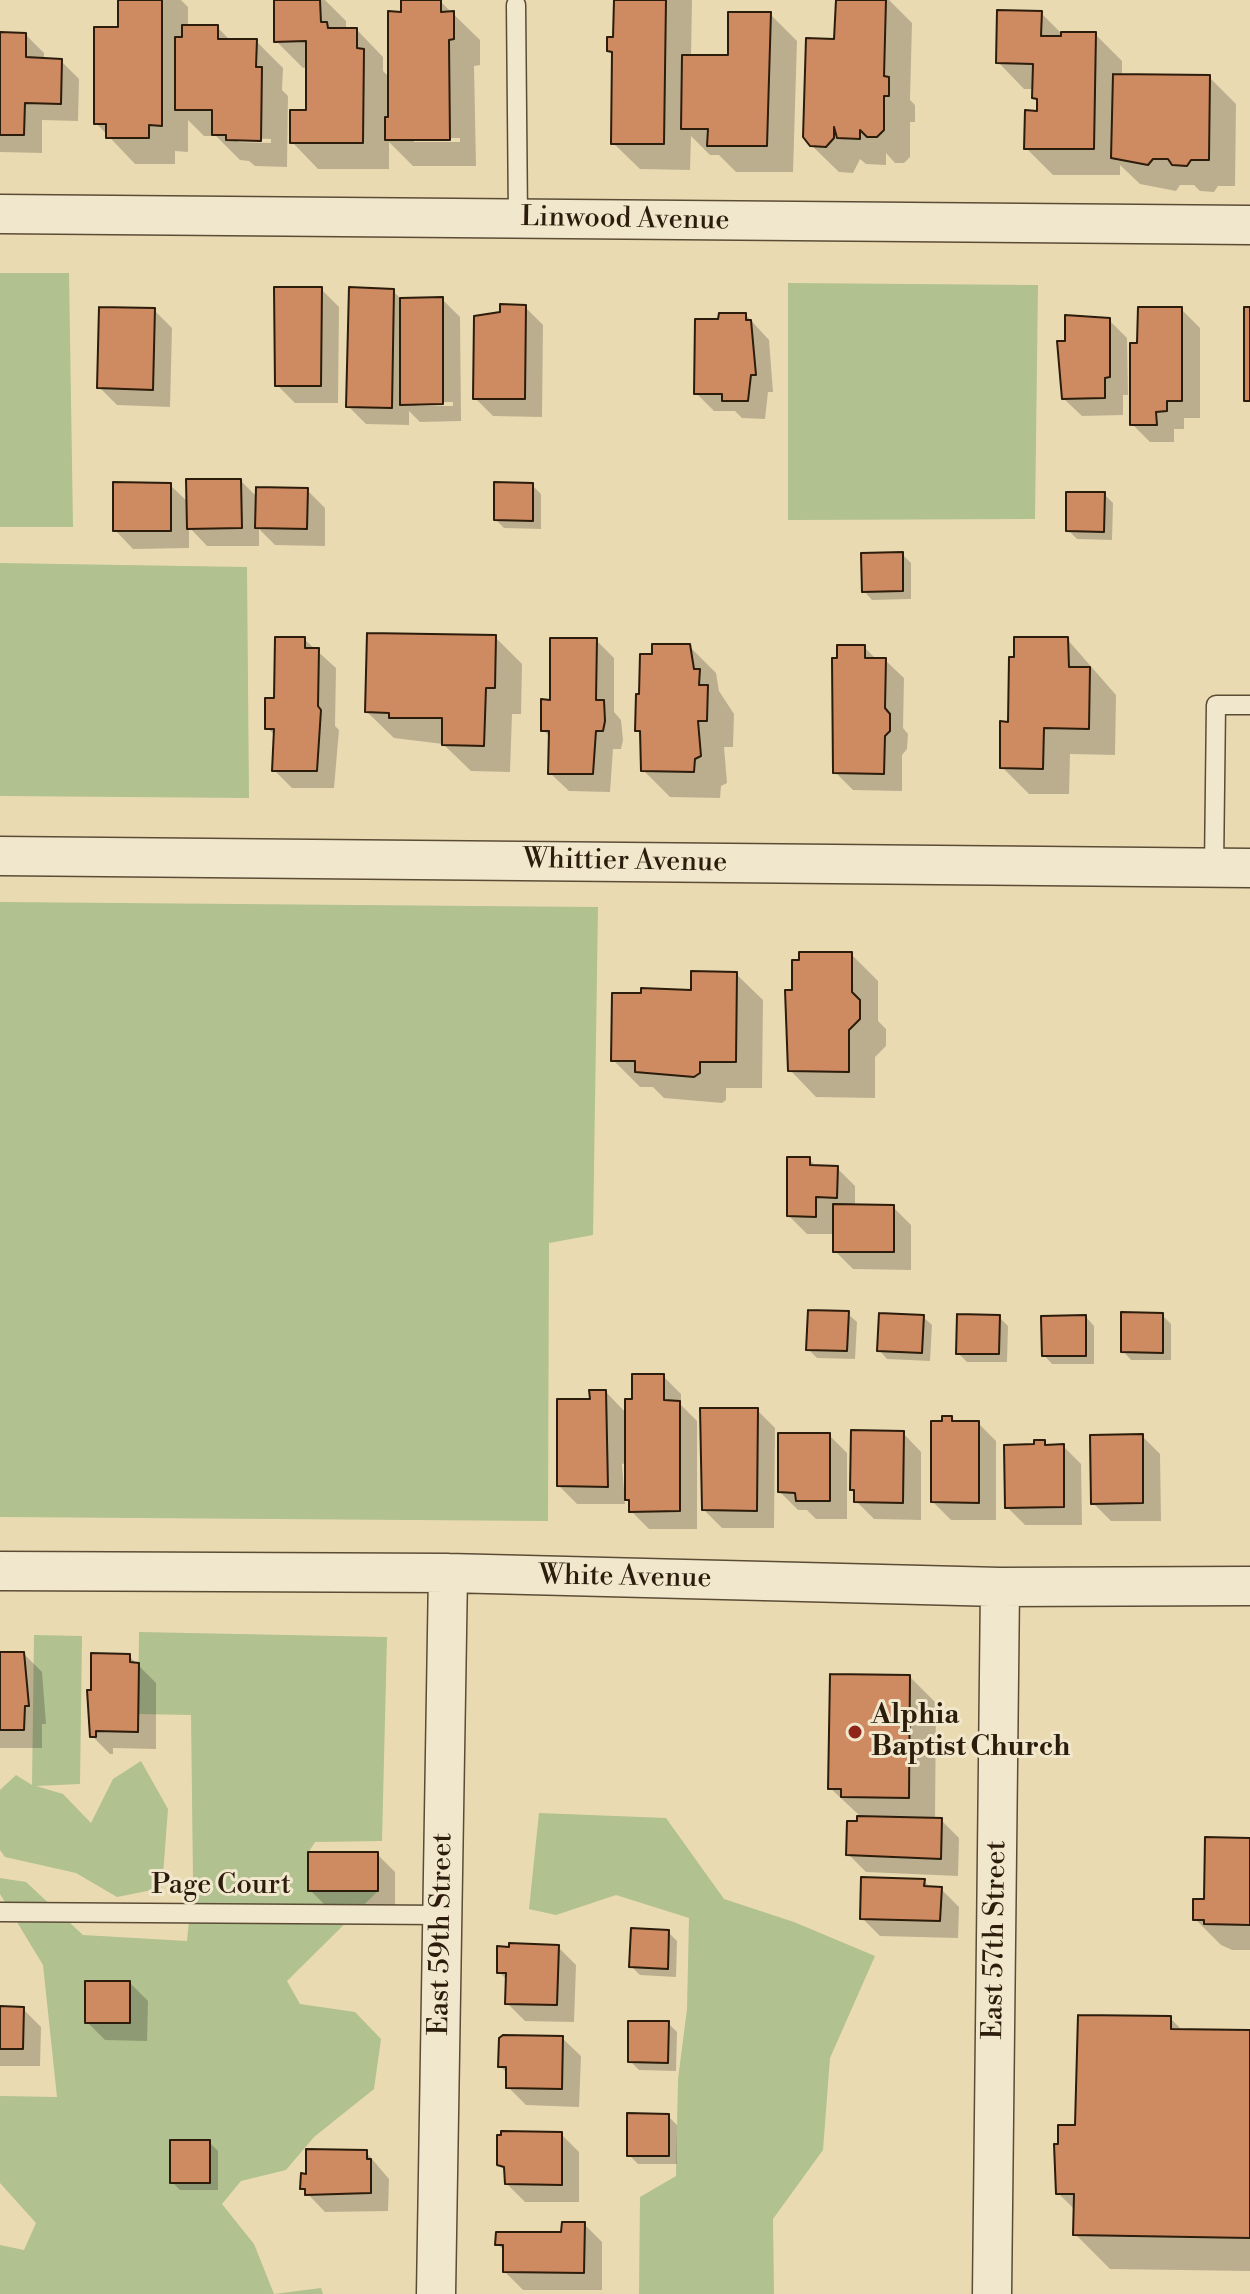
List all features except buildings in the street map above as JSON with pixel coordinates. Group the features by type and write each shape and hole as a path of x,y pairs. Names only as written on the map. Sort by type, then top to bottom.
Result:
{"street":[{"name":"Linwood Avenue","path":"0,214 1250,225"},
{"name":"Whittier Avenue","path":"0,856 1232,868"},
{"name":"White Avenue","path":"0,1571 448,1573 1000,1587 1250,1586"},
{"name":"East 59th Street","path":"436,2294 448,1573"},
{"name":"East 57th Street","path":"992,2294 1000,1587"}],"lane":[{"path":"516,5 518,219"},
{"path":"1232,868 1216,705 1250,705"},
{"name":"Page Court","path":"0,1912 442,1915"}],"green space":[{"path":"0,273 69,273 73,527 0,527"},
{"path":"788,283 1038,285 1035,519 788,520"},
{"path":"0,563 247,567 249,798 0,796"},
{"path":"0,902 598,907 593,1235 549,1243 548,1521 0,1517"},
{"path":"139,1632 387,1637 382,1841 315,1842 308,1853 378,1891 287,1981 300,2004 355,2012 381,2039 374,2089 314,2137 286,2170 241,2181 222,2204 254,2244 274,2294 0,2294 0,2245 24,2250 36,2223 0,2183 0,2096 57,2097 43,1965 0,1894 0,1878 26,1882 83,1935 187,1941 193,1879 191,1715 138,1714"},
{"path":"34,1635 82,1636 80,1784 36,1786 63,1794 91,1823 113,1779 141,1761 168,1809 162,1888 117,1897 76,1873 5,1857 0,1850 0,1790 16,1775 32,1785"},
{"path":"539,1813 666,1818 724,1899 794,1922 875,1956 830,2058 823,2150 773,2219 774,2294 639,2294 640,2197 676,2176 678,2079 687,2009 689,1918 616,1895 556,1915 529,1909"},
{"path":"321,2288 323,2294 274,2294"}],"place":[{"name":"Alphia Baptist Church","path":"855,1732"}]}
